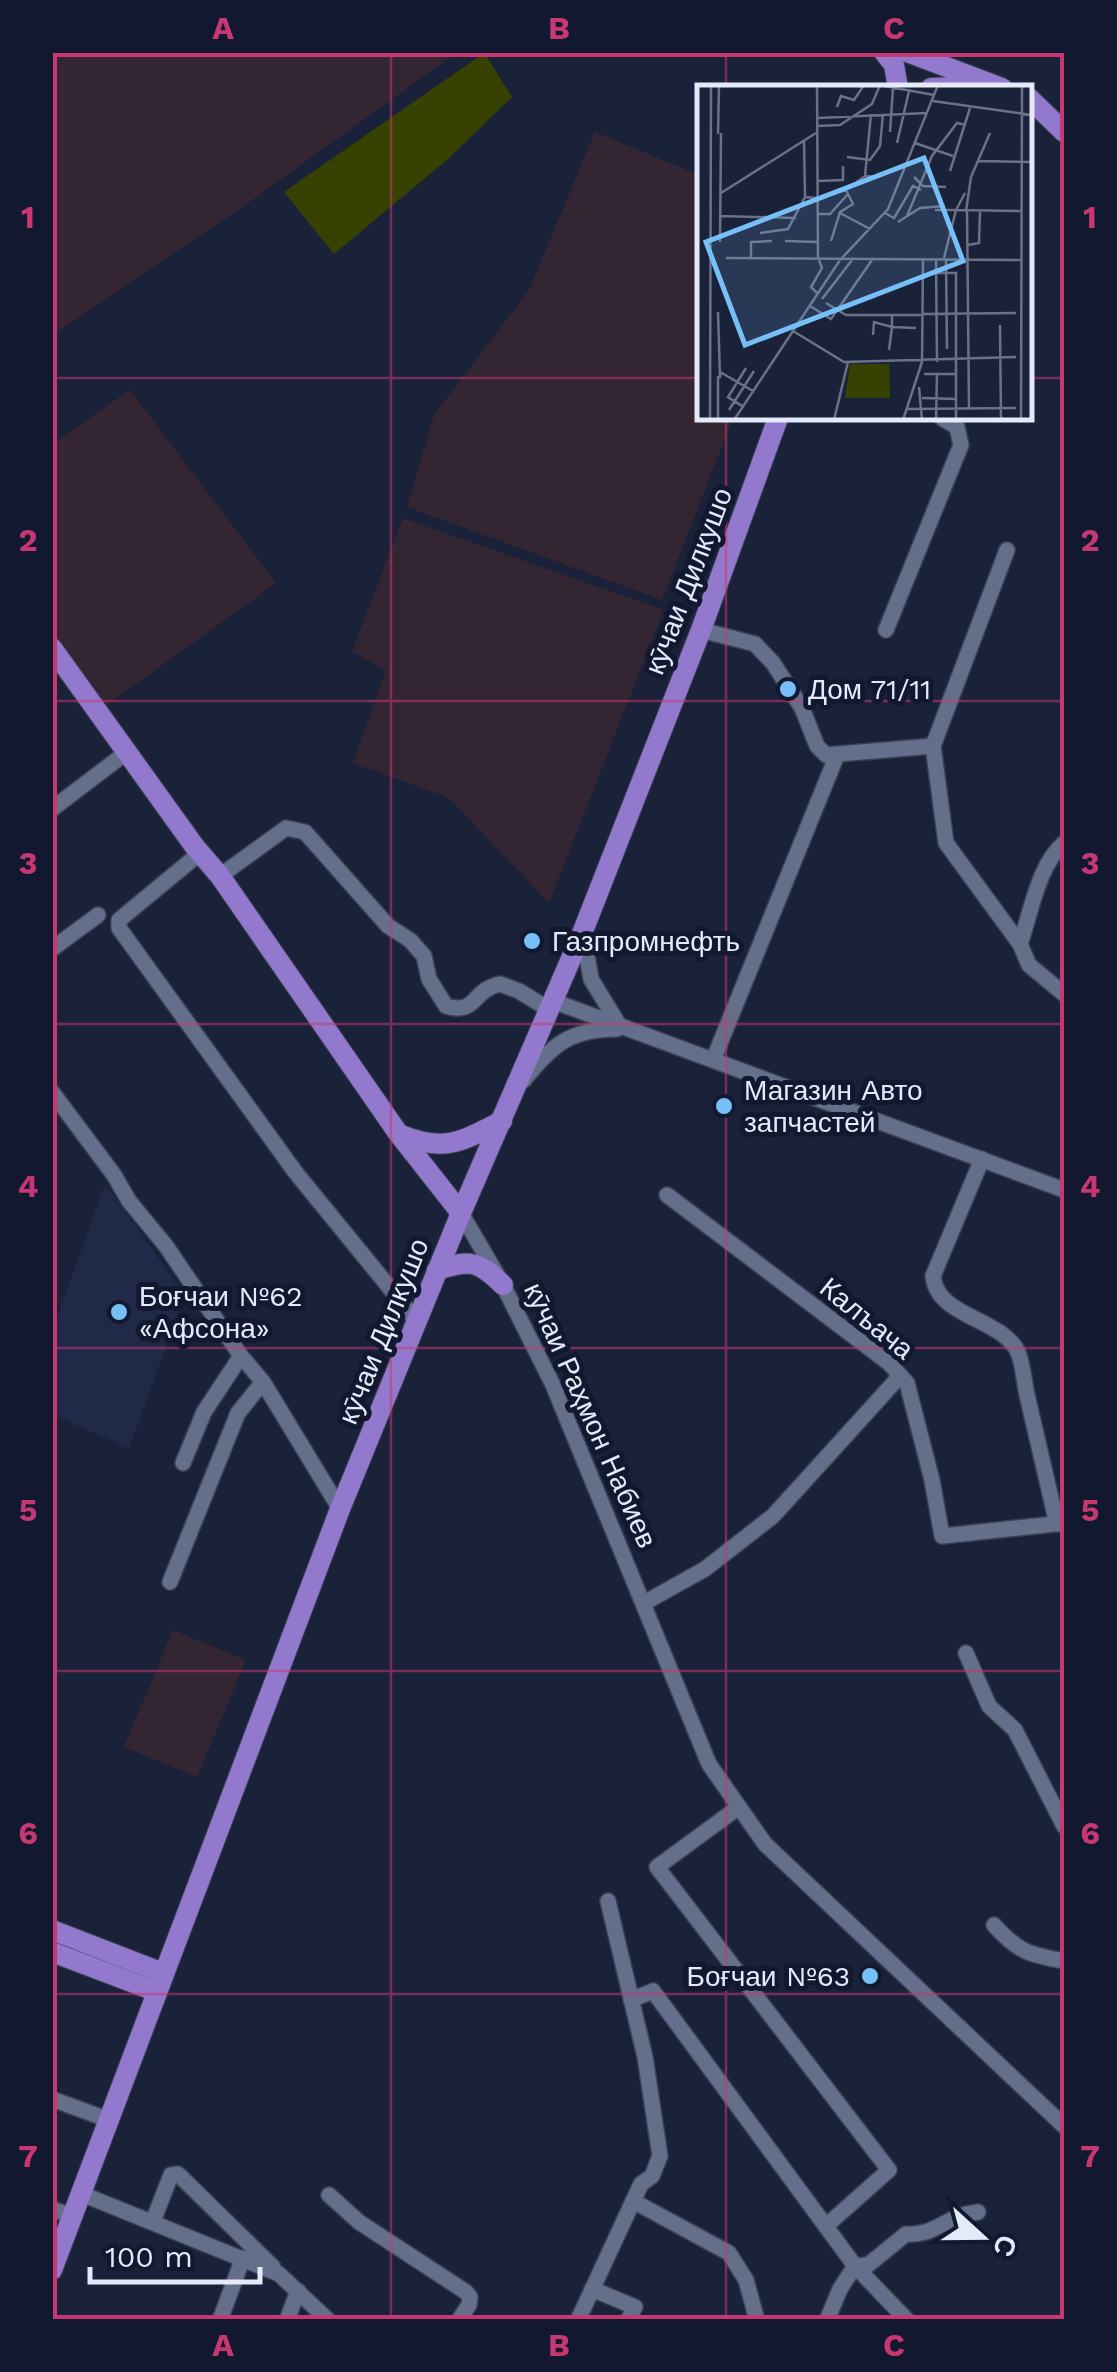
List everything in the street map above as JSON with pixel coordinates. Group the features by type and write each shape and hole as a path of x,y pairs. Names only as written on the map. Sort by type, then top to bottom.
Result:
{"main road":[{"path":"884,52 894,65 897,85"},
{"path":"906,52 914,62 954,85"},
{"path":"906,52 994,85"},
{"path":"1032,99 1064,112"},
{"path":"1032,100 1064,132"},
{"path":"1032,118 1064,132"},
{"name":"кӯчаи Дилкушо","path":"52,2270 340,1509 437,1270 583,931 701,630 777,420"},
{"name":"кӯчаи Раҳмон Набиев","path":"52,648 220,876 398,1133 461,1213"},
{"path":"398,1133 441,1146 460,1142 502,1121"},
{"path":"437,1270 472,1262 503,1285"},
{"path":"52,1930 159,1982"},
{"path":"52,1952 159,1982"}],"street":[{"path":"886,630 961,445 958,427 946,420"},
{"path":"1007,550 933,746 946,843 1020,944 1029,965 1064,994"},
{"path":"701,630 754,644 773,662 802,708 817,746 826,754 933,746"},
{"path":"52,809 127,752"},
{"path":"714,1058 836,755"},
{"path":"220,876 286,828 304,832 388,926 410,940 424,956 428,979 446,1006 460,1010 469,1007 480,992 500,984 552,1006 714,1058 1064,1190"},
{"path":"1020,944 1046,870 1064,843"},
{"path":"200,852 119,920 118,928 296,1173 416,1320"},
{"path":"52,949 98,915"},
{"path":"583,931 591,978 624,1027"},
{"path":"516,1091 548,1050 569,1036 598,1028 624,1027"},
{"path":"52,1092 166,1246 240,1356 263,1382 340,1509"},
{"path":"982,1159 933,1276 934,1284 936,1292 972,1318 994,1327 1016,1350 1061,1524"},
{"name":"Калъача","path":"667,1194 889,1363 907,1383 942,1536 1061,1524"},
{"name":"кӯчаи Раҳмон Набиев","path":"461,1213 503,1285 567,1415 709,1764 765,1844 1064,2126"},
{"path":"183,1463 204,1412 240,1356"},
{"path":"644,1603 704,1569 773,1516 900,1376"},
{"path":"170,1582 238,1413 263,1382"},
{"path":"966,1652 989,1706 1014,1730 1064,1826"},
{"path":"739,1807 657,1867 889,2170 826,2226"},
{"path":"578,2320 641,2184 652,2176 660,2156 645,2058 608,1900"},
{"path":"994,1925 1014,1947 1064,1961"},
{"path":"631,2000 652,1991 855,2266 907,2320"},
{"path":"52,2099 109,2120"},
{"path":"152,2221 171,2175 178,2174 328,2320"},
{"path":"82,2194 279,2274"},
{"path":"329,2196 360,2222 466,2292 470,2305 459,2320"},
{"path":"633,2200 729,2252 746,2280 757,2320"},
{"path":"52,2209 73,2216"},
{"path":"855,2266 868,2266 906,2234 924,2235 956,2214 978,2212"},
{"path":"220,2320 243,2258"},
{"path":"827,2320 855,2266"},
{"path":"592,2289 636,2307 628,2320"},
{"path":"287,2320 298,2291"}],"shaded area":[{"path":"53,52 456,53 241,208 53,335"},
{"path":"595,132 697,174 697,420 732,420 662,600 407,507 434,415 529,290"},
{"path":"130,390 276,583 104,707 53,633 52,444"},
{"path":"403,518 664,610 549,903 449,798 353,763 386,670 352,652"},
{"name":"Боғчаи №62 «Афсона»","path":"105,1184 185,1295 129,1448 53,1415 53,1329"},
{"path":"173,1630 246,1660 197,1777 124,1747"}],"green space":[{"path":"484,53 512,97 448,159 334,254 284,192"}],"place":[{"name":"Дом 71/11","path":"788,689"},
{"name":"Газпромнефть","path":"532,941"},
{"name":"Магазин Авто запчастей","path":"724,1106"},
{"name":"Боғчаи №62 «Афсона»","path":"119,1312"},
{"name":"Боғчаи №63","path":"870,1976"}]}
